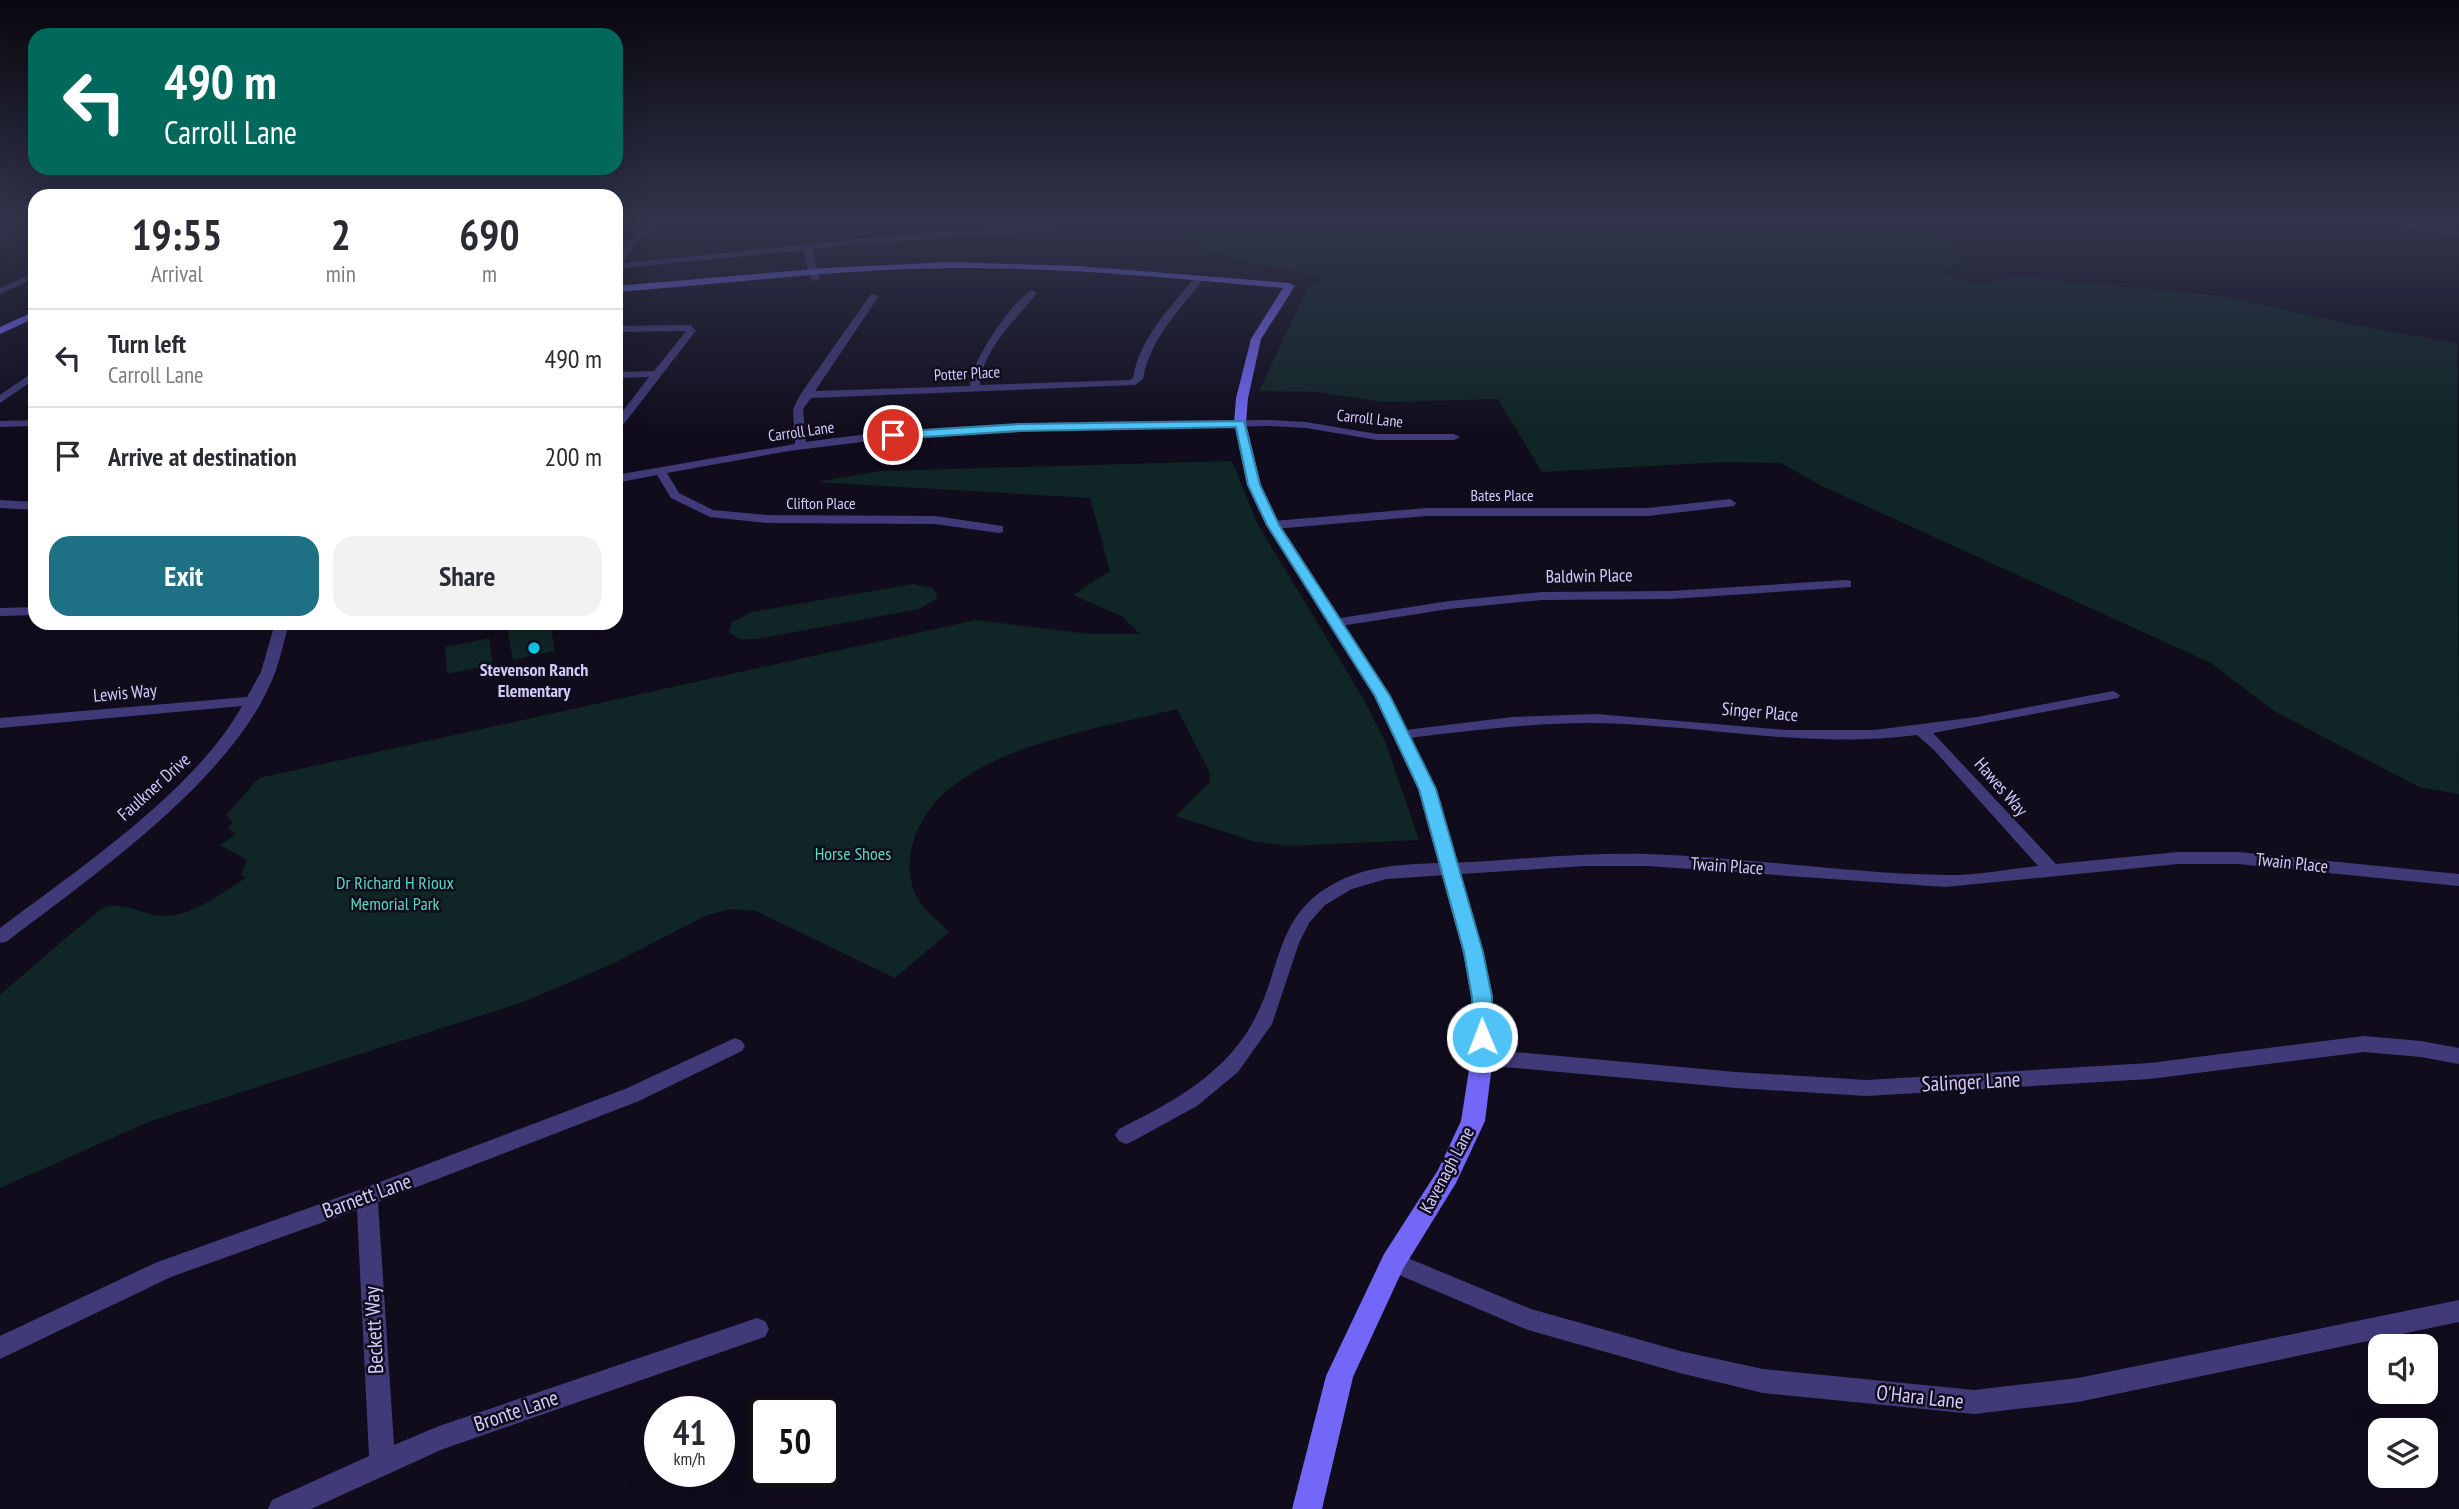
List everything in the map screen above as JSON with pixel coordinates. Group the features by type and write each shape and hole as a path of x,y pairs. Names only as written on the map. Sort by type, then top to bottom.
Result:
{"main road":[{"name":"Kavenagh Lane","path":"1286,293 1256,339 1242,398 1240,423 1254,485 1273,525 1382,696 1427,789 1474,952 1482,997 1482,1057 1473,1121 1447,1175 1394,1262 1340,1376 1307,1509"},
{"path":"0,331 28,317"}],"street":[{"path":"975,387 974,380 984,355 1032,293"},
{"name":"Potter Place","path":"805,395 1131,383 1138,379 1138,370 1151,344 1188,293"},
{"path":"801,446 797,419 805,395 874,296"},
{"path":"623,329 688,327 691,331 623,418"},
{"path":"623,375 656,374"},
{"path":"0,400 28,379"},
{"path":"0,424 28,423"},
{"name":"Carroll Lane","path":"623,478 801,446 967,430 1289,423 1377,438 1454,437"},
{"name":"Clifton Place","path":"660,471 675,495 710,513 766,519 935,520 999,529"},
{"name":"Bates Place","path":"1273,525 1427,512 1648,512 1730,503"},
{"path":"0,504 28,506"},
{"name":"Baldwin Place","path":"1334,623 1449,605 1542,596 1671,595 1846,584"},
{"path":"0,612 28,611"},
{"name":"Faulkner Drive","path":"0,937 126,839 204,769 252,701 270,664 280,630"},
{"name":"Singer Place","path":"1402,734 1511,722 1620,719 1796,736 1843,736 1920,730 2113,695"},
{"name":"Lewis Way","path":"0,723 252,701"},
{"name":"Hawes Way","path":"1920,730 1940,747 2052,871"},
{"name":"Twain Place","path":"1126,1135 1186,1104 1218,1079 1244,1052 1263,1023 1296,923 1315,901 1341,884 1363,877 1584,860 1648,860 1945,881 2178,858 2238,858 2459,880"},
{"name":"Salinger Lane","path":"1482,1057 1867,1088 2150,1072 2364,1044 2421,1049 2459,1056"},
{"name":"Barnett Lane","path":"0,1348 163,1270 366,1197 632,1095 735,1045"},
{"name":"Beckett Way","path":"366,1197 382,1463"},
{"name":"O'Hara Lane","path":"1394,1262 1528,1319 1680,1362 1763,1381 1974,1402 2078,1390 2459,1311"},
{"name":"Bronte Lane","path":"281,1509 382,1463 503,1415 757,1329"}],"green space":[{"path":"1305,293 2194,293 2222,296 2347,324 2457,343 2459,794 2419,787 2274,711 2211,663 1822,486 1781,463 1723,462 1542,472 1498,399 1382,402 1318,392 1259,391"},
{"name":"Dr Richard H Rioux Memorial Park","path":"1232,461 1257,523 1363,698 1385,741 1419,840 1286,846 1253,841 1176,816 1210,782 1209,771 1177,709 1103,726 1021,750 983,767 951,788 926,814 912,847 911,879 920,902 949,932 895,978 756,911 730,909 707,915 614,963 523,1002 148,1122 0,1188 0,995 107,906 125,907 154,915 178,914 202,905 246,878 241,874 247,860 220,845 236,834 228,828 233,822 226,815 259,778 976,620 1089,634 1140,634 1123,617 1073,595 1110,571 1090,498 816,482 880,471"},
{"path":"913,584 932,588 937,594 936,599 919,609 756,639 739,639 729,632 732,622 752,612"},
{"path":"507,630 551,630 555,651 513,660"},
{"path":"489,638 493,665 447,674 445,647"}],"place":[{"name":"Stevenson Ranch Elementary","path":"534,648"}],"route":[{"path":"893,435 1020,428 1240,423 1254,485 1273,525 1382,696 1427,789 1474,952 1482,997 1482,1037"}],"park label":[{"name":"Horse Shoes","path":"853,854"}]}
